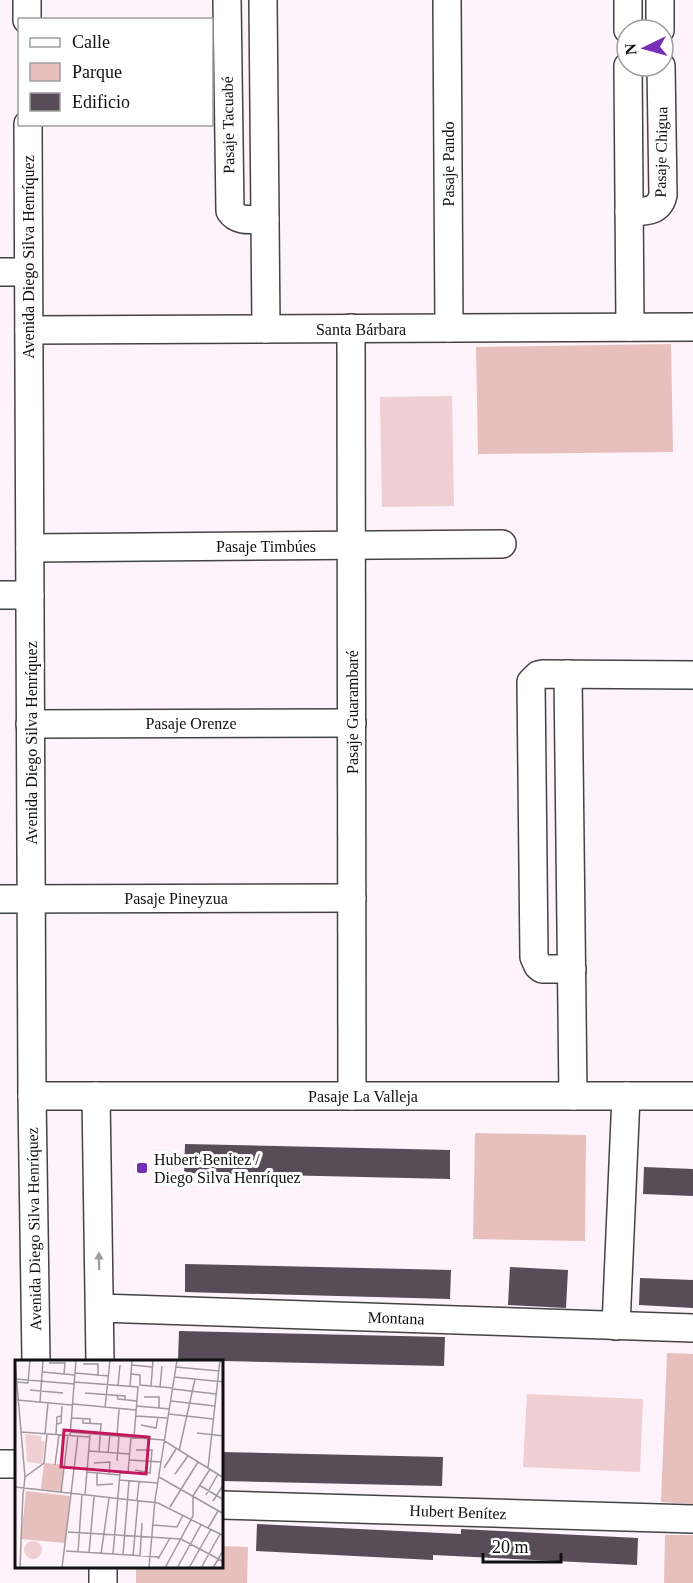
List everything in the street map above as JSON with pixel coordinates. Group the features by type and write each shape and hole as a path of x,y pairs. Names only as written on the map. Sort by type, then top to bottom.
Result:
{"street":[{"path":"27,0 27,18"},
{"name":"Pasaje Tacuabé","path":"226,0 229,206 233,216 238,219 265,219"},
{"path":"263,0 266,329"},
{"name":"Pasaje Pando","path":"447,0 449,328"},
{"path":"627,0 628,18"},
{"path":"660,0 660,18"},
{"name":"Pasaje Chigua","path":"628,78 630,327"},
{"name":"Pasaje Chigua","path":"629,212 654,209 662,201 661,78"},
{"name":"Avenida Diego Silva Henríquez","path":"27,126 32,1096 36,1360"},
{"path":"0,272 28,272"},
{"name":"Santa Bárbara","path":"29,330 693,327"},
{"name":"Pasaje Guarambaré","path":"351,328 352,1096"},
{"name":"Pasaje Timbúes","path":"30,548 502,544"},
{"path":"0,595 30,594"},
{"path":"568,674 573,1096"},
{"path":"572,969 542,969 534,957 531,682 538,675 693,675"},
{"name":"Pasaje Orenze","path":"30,724 352,723"},
{"name":"Pasaje Pineyzua","path":"0,899 352,898"},
{"name":"Pasaje La Valleja","path":"32,1096 693,1096"},
{"path":"96,1096 100,1360"},
{"path":"616,1326 626,1096"},
{"name":"Montana","path":"100,1308 693,1328"},
{"name":"Hubert Benítez","path":"224,1504 693,1519"}],"green space":[{"path":"671,344 673,452 478,454 476,347"},
{"path":"475,1133 586,1135 585,1241 473,1239"},
{"path":"667,1353 693,1354 693,1504 661,1502"},
{"path":"665,1535 693,1535 693,1583 664,1583"},
{"path":"224,1546 248,1547 247,1583 136,1583 136,1568 224,1568"}],"shaded area":[{"path":"452,396 454,506 382,507 380,397"},
{"path":"527,1394 643,1399 640,1472 523,1467"}],"building":[{"path":"185,1144 450,1150 450,1179 184,1173"},
{"path":"644,1167 693,1169 693,1196 643,1194"},
{"path":"185,1264 451,1270 450,1299 185,1292"},
{"path":"510,1267 568,1270 566,1308 508,1305"},
{"path":"640,1278 693,1280 693,1308 639,1305"},
{"path":"179,1331 445,1337 444,1366 178,1360"},
{"path":"224,1452 443,1457 442,1486 224,1481"},
{"path":"257,1524 461,1534 461,1529 638,1538 637,1565 433,1555 433,1560 256,1551"}],"place":[{"name":"Hubert Benitez / Diego Silva Henríquez","path":"142,1168"}]}
